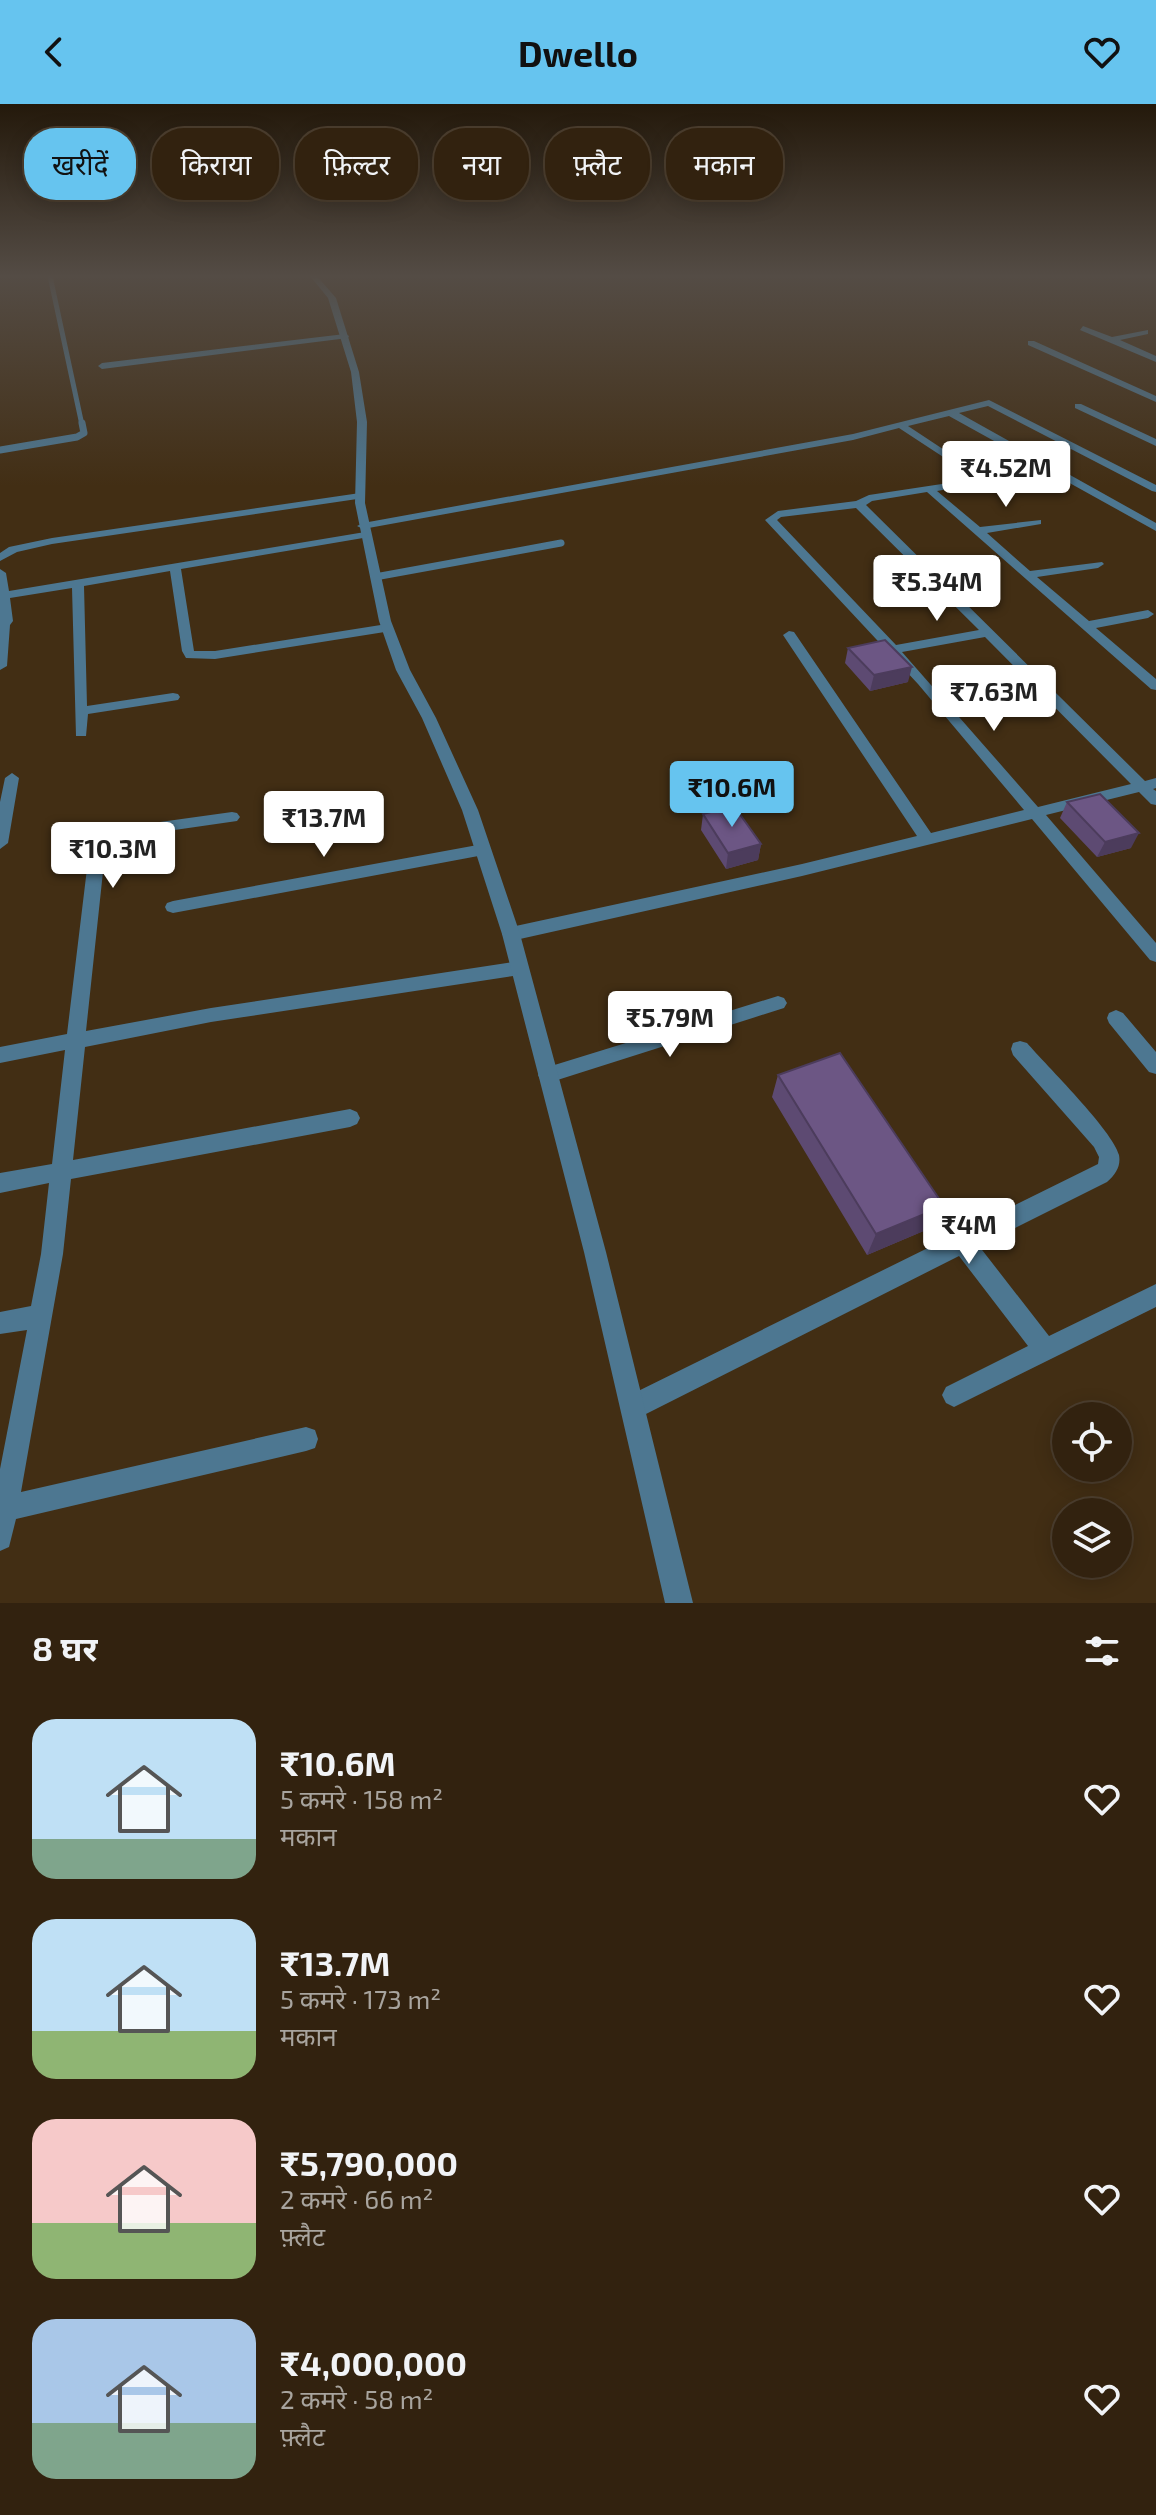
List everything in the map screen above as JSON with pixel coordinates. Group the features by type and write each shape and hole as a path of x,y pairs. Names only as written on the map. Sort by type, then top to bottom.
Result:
{"street":[{"path":"102,366 264,346"},
{"path":"348,346 362,422 360,496 364,531 387,628 403,670 429,718 470,810 511,934 633,1407 679,1603"},
{"path":"1038,346 1156,399"},
{"path":"1125,346 1156,359"},
{"path":"1,596 175,567 665,473 995,404 1156,489"},
{"path":"1078,406 1156,443"},
{"path":"949,412 1156,528"},
{"path":"900,425 960,465"},
{"path":"955,485 869,498 859,504 778,514 771,520 895,649 1156,955"},
{"path":"929,489 1085,626 1152,680"},
{"path":"0,558 13,549 52,541 360,496"},
{"path":"859,504 986,633 1149,785 1156,800"},
{"path":"979,531 1037,522"},
{"path":"1027,575 1098,564"},
{"path":"175,567 191,655 215,655 387,628"},
{"path":"0,573 1,596 7,617 2,627 0,666"},
{"path":"78,583 81,733"},
{"path":"1085,626 1148,614"},
{"path":"895,649 986,633"},
{"path":"789,635 927,839"},
{"path":"81,711 173,697"},
{"path":"0,843 12,778"},
{"path":"511,934 1149,785"},
{"path":"0,1538 40,1316 62,1171 74,1042 99,846 106,839 124,832 232,817"},
{"path":"173,907 483,850"},
{"path":"0,1055 211,1015 520,968"},
{"path":"548,1075 778,1003"},
{"path":"1116,1018 1156,1066"},
{"path":"633,1407 1100,1175 1108,1168 1109,1156 1101,1141 1020,1049"},
{"path":"0,1183 350,1118"},
{"path":"963,1243 1045,1350"},
{"path":"954,1395 1156,1295"},
{"path":"0,1323 40,1316"},
{"path":"3,1510 306,1439"}],"lane":[{"path":"0,450 77,437 84,433 65,346"},
{"path":"375,577 561,543"}],"building":[{"path":"885,640 912,667 874,675 848,648"},
{"path":"1100,794 1139,833 1105,842 1067,802"},
{"path":"734,806 761,844 728,853 703,814"},
{"path":"840,1053 944,1206 876,1234 778,1075"}]}
